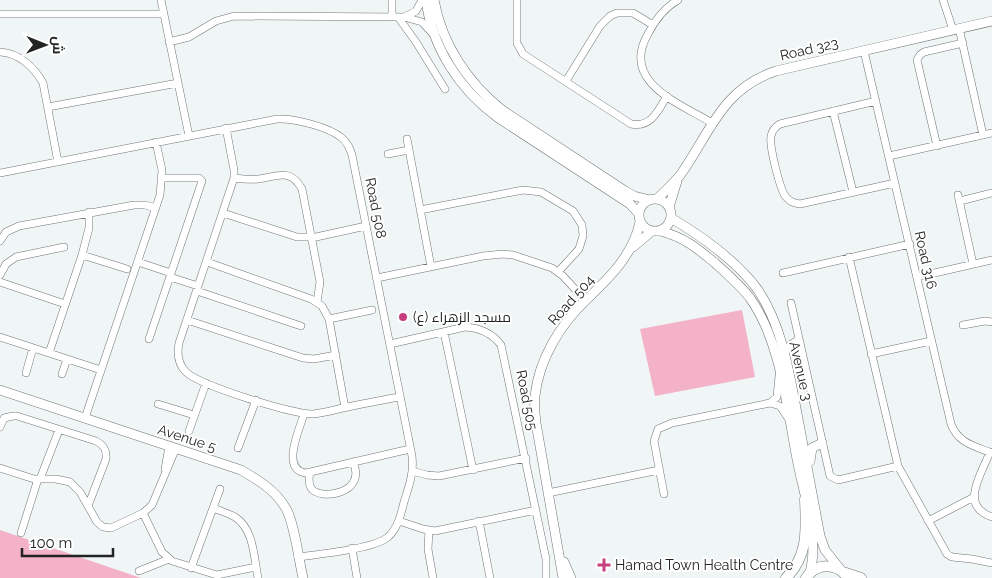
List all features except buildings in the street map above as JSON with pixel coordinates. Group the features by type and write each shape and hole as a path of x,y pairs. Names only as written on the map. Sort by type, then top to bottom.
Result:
{"main road":[{"path":"786,578 797,566 803,549 810,501"},
{"path":"806,576 816,569 828,566 861,578"}],"street":[{"path":"161,0 189,136"},
{"path":"392,0 398,17 416,42 444,89"},
{"path":"398,17 416,11 424,0"},
{"path":"424,0 436,39"},
{"path":"169,42 189,37 216,21 234,16 398,17 422,22 436,39 450,67 482,105 504,122 630,204 643,226 656,231 667,226 671,218 669,207 664,201 634,196 625,191 498,107 477,87 458,61 439,19 434,0"},
{"path":"518,0 518,43 522,54 631,124 644,124 652,120 667,96"},
{"path":"678,0 663,11 653,25 641,49 641,67 650,83 667,96 712,123"},
{"path":"943,0 963,43 983,135"},
{"path":"566,81 600,26 610,16 617,13 633,13 653,25"},
{"path":"0,14 164,14"},
{"name":"Road 323","path":"669,207 679,176 712,123 734,95 747,84 764,75 992,21"},
{"path":"937,146 917,60 924,52 963,43"},
{"name":"Road 316","path":"864,51 954,432 963,441 991,453"},
{"path":"0,52 14,56 31,67 43,83 58,162"},
{"path":"48,108 178,83"},
{"path":"876,101 784,122 774,129 771,136 771,144 782,191 786,198 793,203 800,204 895,183"},
{"path":"833,111 853,192"},
{"name":"Road 508","path":"0,173 226,128 286,118 338,135 344,139 351,150 400,396 410,449 412,471 399,520 389,536 383,540 352,548 298,557"},
{"path":"226,128 234,178 179,343 179,361 185,371 206,383 304,414 314,414 400,396"},
{"path":"888,156 992,133"},
{"path":"407,139 431,267"},
{"path":"85,418 160,195 162,178 156,142"},
{"path":"388,154 409,150"},
{"path":"234,178 254,180 278,174 293,177 299,182 320,282 317,302"},
{"name":"Road 323","path":"653,199 679,176"},
{"path":"149,339 202,181 199,178 162,178"},
{"path":"420,210 523,190 541,192 573,211 582,225 583,236 579,249 558,272"},
{"path":"973,264 959,198 992,194"},
{"path":"639,218 641,207 653,199"},
{"path":"0,241 6,232 12,228 134,204 156,208"},
{"path":"48,353 82,255 89,228 89,212"},
{"path":"223,213 290,236 311,237 366,226"},
{"name":"Road 504","path":"563,578 536,423 534,397 540,373 550,347 561,328 585,300 604,284 631,249 635,241 639,218"},
{"name":"Avenue 3","path":"671,218 720,252 752,282 769,310 784,356 810,501 814,556 806,576"},
{"name":"Road 504","path":"631,249 656,231"},
{"name":"Avenue 3","path":"656,231 679,236 697,248 734,280 750,298 770,340 810,501 823,545 844,573"},
{"path":"783,273 910,244"},
{"path":"0,275 6,264 16,258 64,247"},
{"path":"377,278 483,256 503,254 530,260 558,272 585,300"},
{"path":"82,255 127,269"},
{"path":"849,257 898,466 945,552 949,556 972,558 992,563"},
{"path":"916,277 992,260"},
{"path":"138,262 198,289 301,326"},
{"path":"206,262 317,302 326,311 345,408"},
{"path":"0,282 65,304"},
{"path":"791,303 829,473 835,480 898,466"},
{"path":"329,319 372,310"},
{"path":"187,320 303,358 314,359 336,355"},
{"path":"964,325 985,321 992,322"},
{"name":"Road 505","path":"390,344 458,328 473,328 490,334 501,344 546,559 546,578"},
{"path":"444,332 472,470"},
{"path":"0,337 101,370"},
{"path":"779,337 792,341 798,340"},
{"path":"784,356 790,344 798,340"},
{"path":"871,354 932,341"},
{"path":"26,372 33,348"},
{"path":"62,374 67,359"},
{"path":"664,494 654,441 658,429 663,426 770,403 777,397 779,371"},
{"path":"189,431 206,383"},
{"name":"Avenue 5","path":"0,390 241,470 267,486 286,508 303,578"},
{"path":"238,448 256,400"},
{"path":"770,403 780,406 789,418"},
{"path":"158,404 194,415"},
{"path":"304,414 292,458 299,471 304,473 410,449"},
{"path":"0,427 4,418 13,416 100,443 106,450 106,459 88,506"},
{"path":"21,533 39,479 59,430"},
{"path":"810,501 815,485 810,452 815,445 822,443"},
{"path":"0,468 39,479 56,479 70,482 77,488 97,522 107,528 115,528 143,513 155,499 165,472 166,458 172,447"},
{"path":"991,453 974,493 974,503 979,511 992,517"},
{"path":"412,471 439,476 526,458"},
{"path":"310,472 309,483 312,490 331,494 349,488 352,485 356,477 353,462"},
{"path":"548,493 659,470"},
{"path":"191,568 220,489"},
{"path":"928,521 974,497"},
{"path":"213,508 236,518 245,528 251,541 258,578"},
{"path":"399,520 429,530 442,530 536,510"},
{"path":"143,513 162,552 169,559 216,575 256,567"},
{"path":"479,521 490,578"},
{"path":"429,530 428,549 433,578"},
{"path":"352,548 357,578"},
{"name":"Road 504","path":"559,551 571,578"},
{"path":"139,572 169,559"}],"shaded area":[{"path":"742,310 755,377 655,396 640,329"},
{"path":"0,530 141,578 0,578"}],"place":[{"name":"مسجد الزهراء (ع)","path":"403,317"},
{"name":"Hamad Town Health Centre","path":"604,565"}]}
